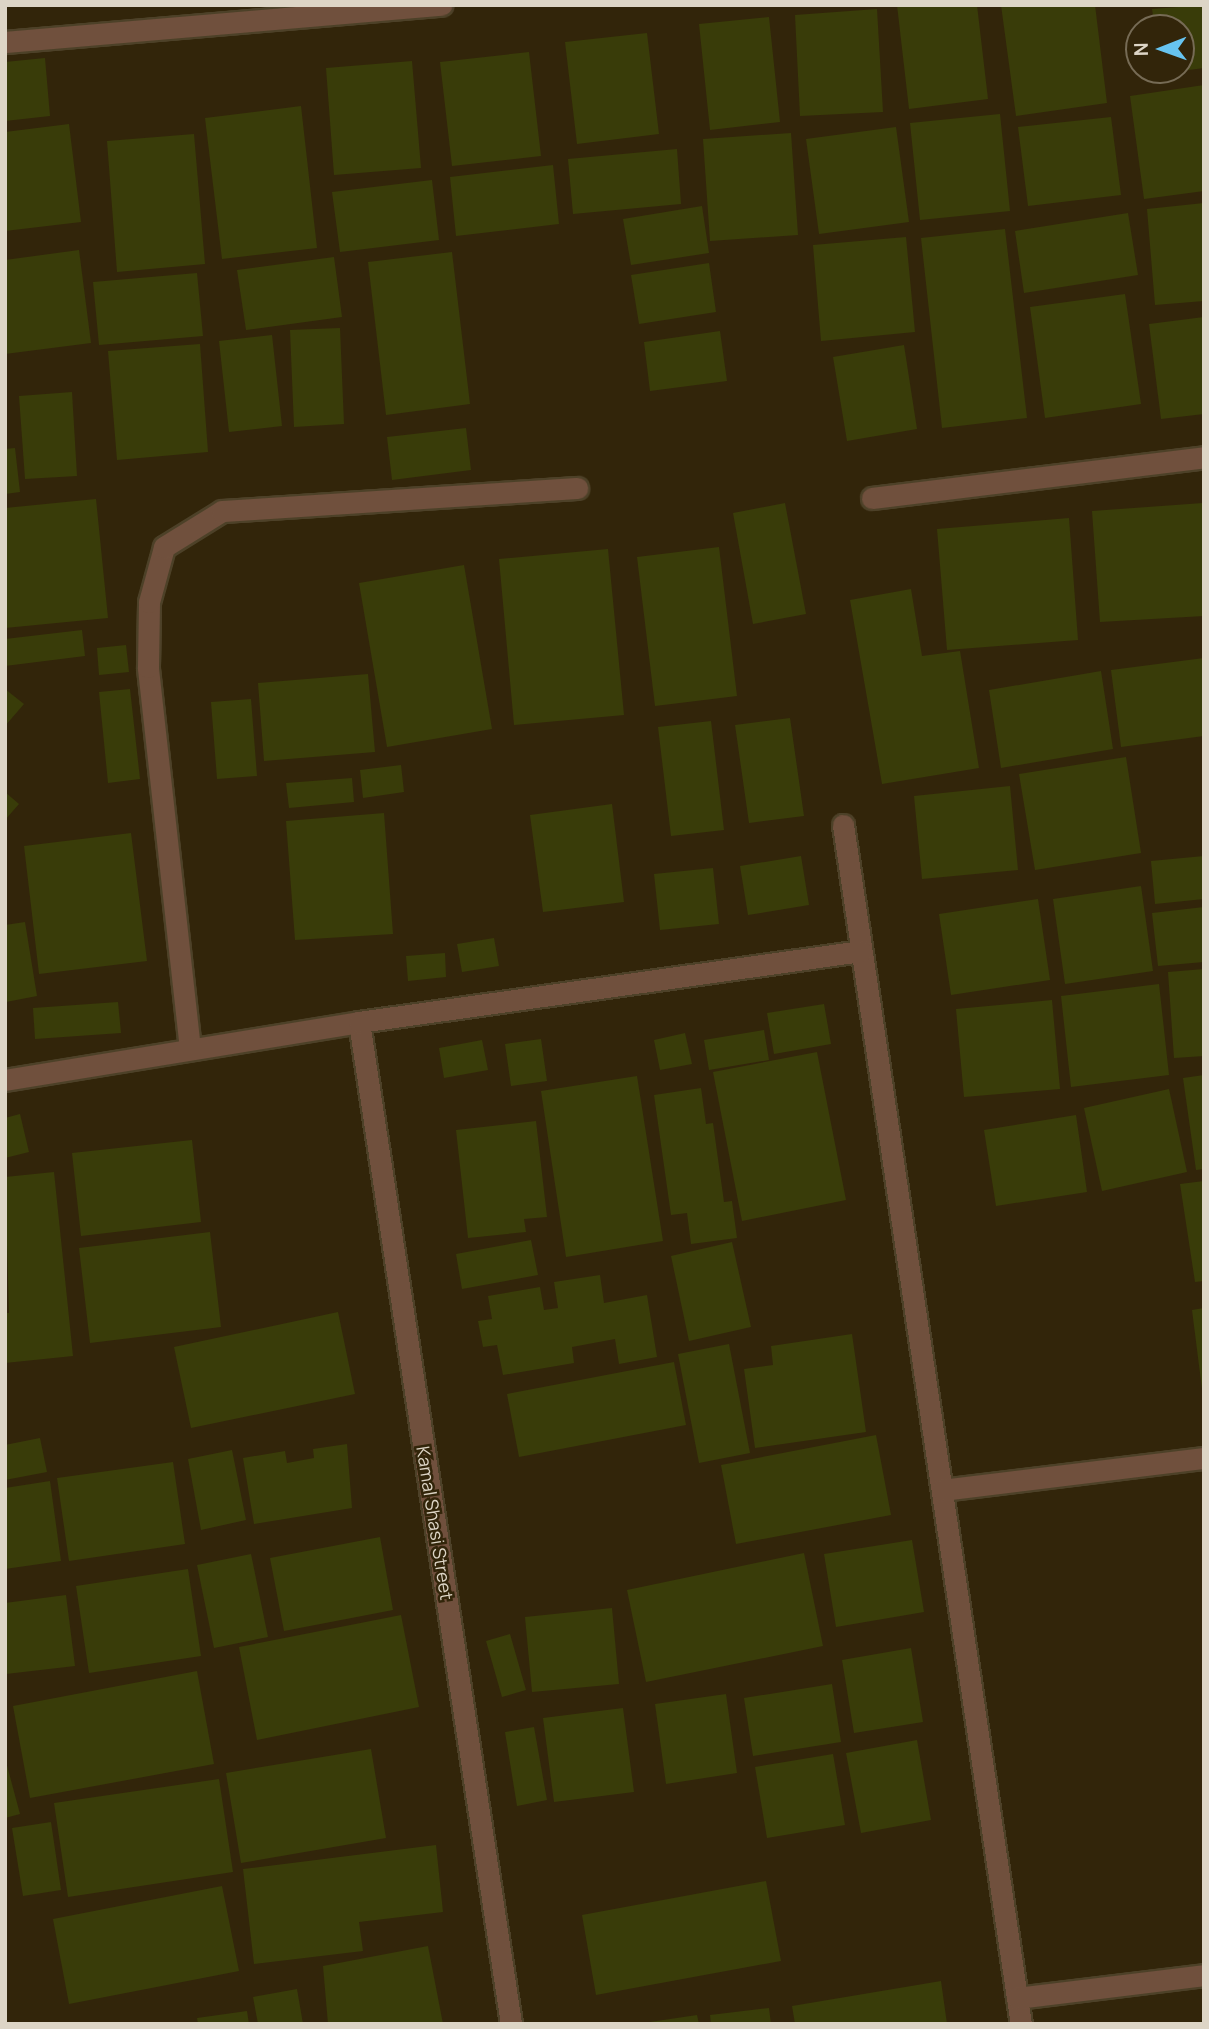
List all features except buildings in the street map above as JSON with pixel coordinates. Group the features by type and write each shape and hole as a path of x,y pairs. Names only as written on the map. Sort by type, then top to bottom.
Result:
{"street":[{"path":"5,42 441,5"},
{"path":"872,498 1204,457"},
{"path":"190,1049 148,667 149,602 164,547 222,511 577,488"},
{"path":"843,825 1021,2024"},
{"path":"5,1080 359,1022 861,951"},
{"name":"Kamal Shasi Street","path":"359,1022 511,2024"},
{"path":"942,1490 1204,1458"},
{"path":"1017,1998 1204,1975"}]}
